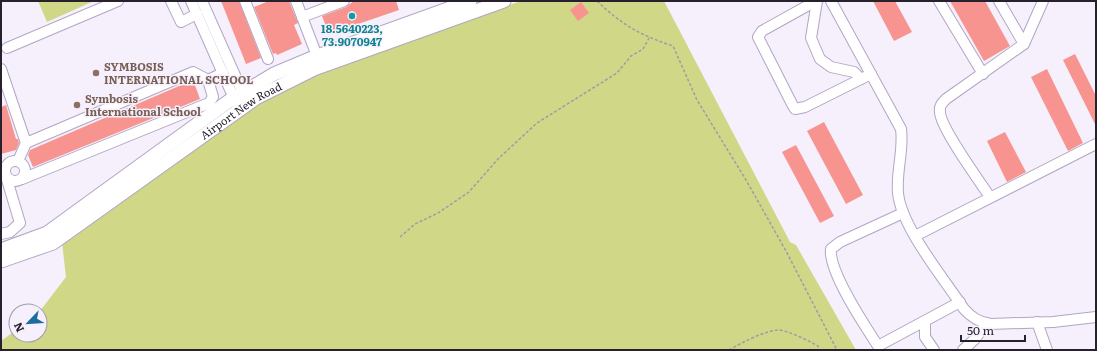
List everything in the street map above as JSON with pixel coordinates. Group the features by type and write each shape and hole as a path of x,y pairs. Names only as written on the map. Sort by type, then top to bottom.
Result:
{"main road":[{"name":"Airport New Road","path":"1,261 53,243 241,101 274,74 318,56 470,1"},
{"name":"Airport New Road","path":"1,250 47,233 241,101 314,69 504,1"}],"street":[{"path":"7,48 118,1"},
{"path":"171,1 181,22 197,14"},
{"path":"191,1 223,73 241,101"},
{"path":"202,1 241,101"},
{"path":"246,1 268,59"},
{"path":"296,1 318,56"},
{"path":"302,17 344,1"},
{"path":"817,1 811,38 820,59 831,67 854,72 861,78"},
{"path":"817,1 762,31 758,37 793,106 796,109 805,107 871,74"},
{"path":"831,1 902,129 903,140 898,192 903,213 915,236 971,317 987,323 1037,322 1096,317"},
{"path":"939,1 983,74"},
{"path":"999,1 1024,44"},
{"path":"990,198 954,142 941,118 939,111 941,104 946,99 1024,44 1043,1"},
{"path":"1,69 26,142 18,161"},
{"path":"4,168 12,181 22,179 208,103 213,97 208,80 193,72 26,142"},
{"path":"208,80 223,73"},
{"path":"915,236 1096,144"},
{"path":"4,168 11,161 18,161 25,169 22,179"},
{"path":"1,234 10,232 20,223 4,168"},
{"path":"903,213 840,242 832,249 832,262 859,316 878,346 960,302"},
{"path":"925,322 926,337 934,350"},
{"path":"1037,322 1047,350"},
{"path":"963,350 975,339 987,323"}],"path":[{"path":"597,1 616,20 649,38 672,46 697,100 786,251 837,350"},
{"path":"400,237 415,224 438,213 468,192 499,158 537,123 617,73 631,56 643,49 649,38"},
{"path":"729,350 744,341 778,330 806,340 818,346 819,350"}],"green space":[{"path":"38,1 94,1 47,22"},
{"path":"521,1 664,1 790,242 796,245 856,350 1,350 1,341 8,336 8,343 48,343 48,303 46,303 66,277 62,242 259,100 302,78"}],"building":[{"path":"221,1 239,1 261,58 246,64"},
{"path":"269,1 289,1 298,23 294,25 302,44 277,55 276,53 273,54 254,7"},
{"name":"18.5640223, 73.9070947","path":"354,1 396,1 399,10 329,34 322,16 346,7"},
{"path":"873,1 895,1 912,32 894,41"},
{"path":"950,1 985,1 1010,46 984,61"},
{"path":"581,2 589,13 578,21 570,10"},
{"path":"1075,54 1096,96 1096,126 1063,60"},
{"path":"1047,69 1083,143 1068,151 1031,77"},
{"path":"193,80 200,99 33,167 28,155 30,150"},
{"path":"6,105 16,139 18,139 19,143 16,150 1,154 1,107"},
{"path":"824,122 863,195 846,204 807,131"},
{"path":"1005,132 1026,172 1007,182 987,141"},
{"path":"796,145 834,216 820,223 782,152"}],"place":[{"name":"18.5640223, 73.9070947","path":"352,16"},
{"name":"SYMBOSIS INTERNATIONAL SCHOOL","path":"96,73"},
{"name":"Symbosis International School","path":"77,105"}]}
